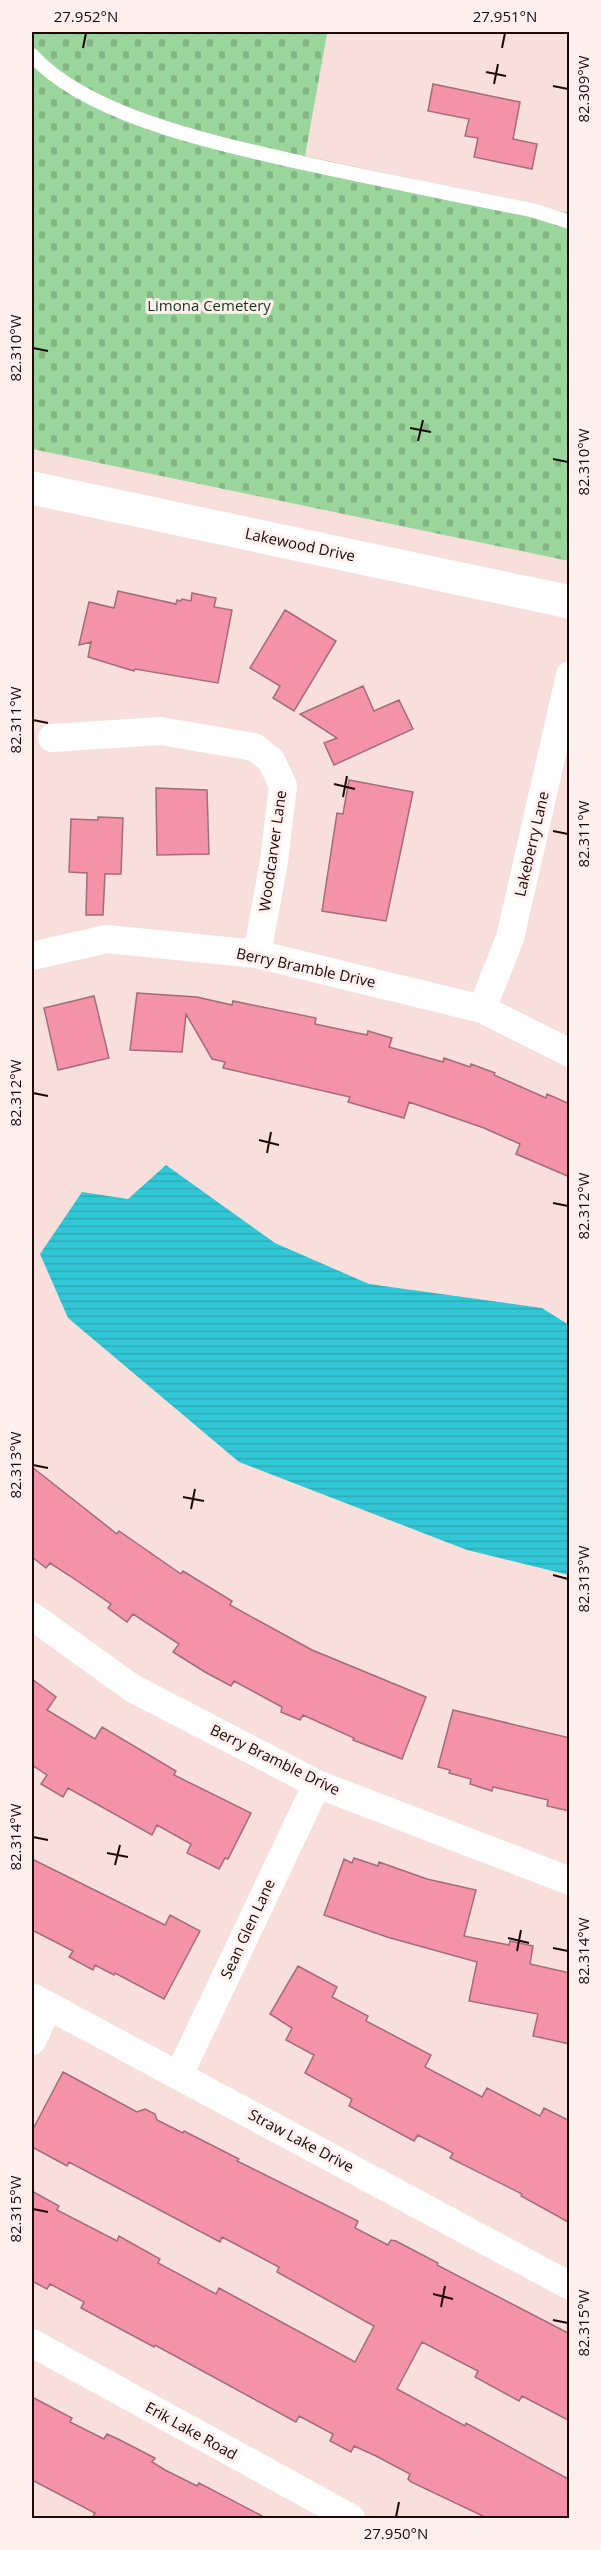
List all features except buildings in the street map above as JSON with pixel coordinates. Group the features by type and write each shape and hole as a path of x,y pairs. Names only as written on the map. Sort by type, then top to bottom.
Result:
{"street":[{"name":"Lakewood Drive","path":"32,488 570,602"},
{"name":"Lakeberry Lane","path":"482,1009 510,938 570,675"},
{"name":"Woodcarver Lane","path":"51,738 161,731 254,747 271,760 283,786 274,861 257,954"},
{"name":"Berry Bramble Drive","path":"32,956 107,939 257,954 482,1009 570,1053"},
{"name":"Berry Bramble Drive","path":"32,1617 132,1688 317,1784 570,1881"},
{"name":"Sean Glen Lane","path":"179,2075 317,1784"},
{"name":"Straw Lake Drive","path":"40,2002 570,2286"},
{"path":"32,2041 40,2002"},
{"name":"Erik Lake Road","path":"32,2343 351,2518"}],"lane":[{"path":"32,55 46,71 84,93 130,116 200,140 535,211 570,222"}],"green space":[{"name":"Limona Cemetery","path":"32,32 311,32 327,34 305,156 569,213 569,561 32,449"}],"water":[{"path":"166,1165 275,1243 369,1284 542,1308 569,1325 569,1575 467,1550 239,1462 68,1318 40,1254 82,1192 128,1199"}]}
